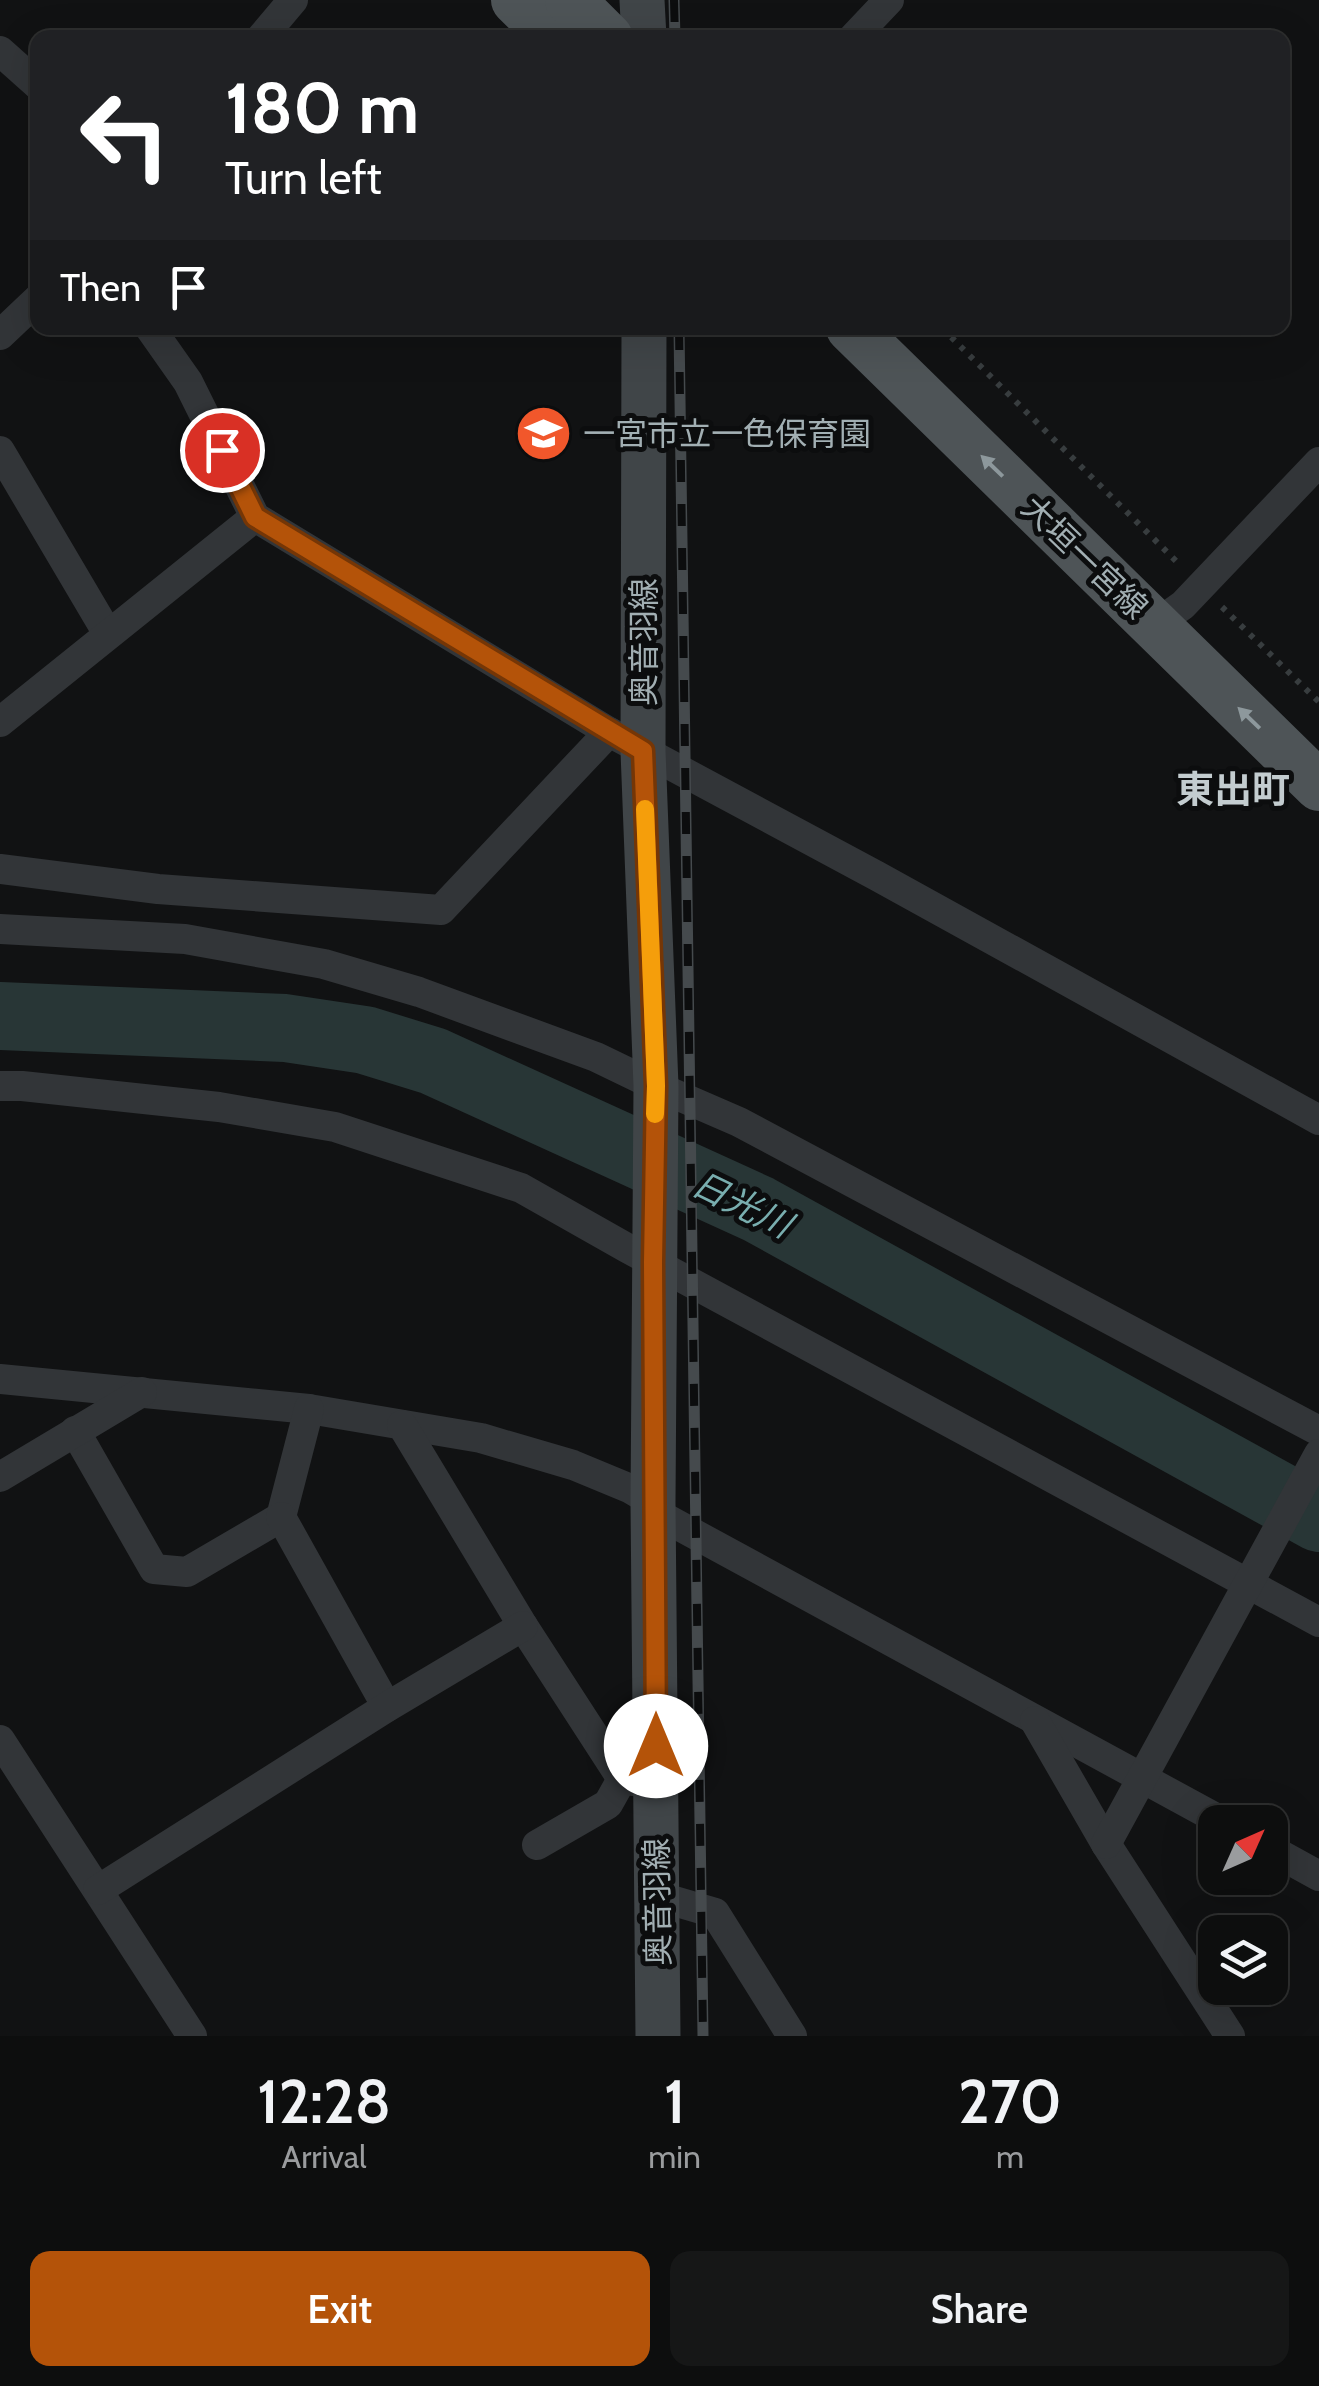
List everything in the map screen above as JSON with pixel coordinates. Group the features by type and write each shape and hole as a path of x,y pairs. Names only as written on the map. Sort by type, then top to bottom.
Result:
{"main road":[{"path":"516,0 546,30"},
{"path":"570,0 600,30"},
{"path":"642,0 644,30"},
{"name":"奥音羽線","path":"644,335 626,741 656,1091 654,1507 639,1782 657,1896 658,2036"},
{"name":"大垣一宮線","path":"858,335 1179,605 1319,786"},
{"name":"大垣一宮線","path":"905,335 1319,738"}],"street":[{"path":"268,30 293,0"},
{"path":"860,30 889,0"},
{"path":"0,52 30,78"},
{"path":"0,335 30,307"},
{"path":"155,335 188,382 255,517 626,741 1319,1120"},
{"path":"0,451 108,634"},
{"path":"1179,605 1319,462"},
{"path":"0,722 255,517"},
{"path":"0,869 158,889 441,910 626,741"},
{"path":"0,929 185,939 324,964 419,992 596,1057 656,1091 739,1122 1319,1431"},
{"path":"0,1086 219,1107 335,1127 520,1188 653,1255 1251,1578 1319,1622"},
{"path":"0,1379 308,1410 481,1438 573,1466 630,1489 654,1507 1198,1808"},
{"path":"0,1478 142,1392"},
{"path":"308,1410 281,1518 388,1707"},
{"path":"402,1425 523,1626 639,1782 537,1845"},
{"path":"75,1432 154,1568 187,1572 281,1518"},
{"path":"1106,1844 1319,1455"},
{"path":"98,1890 523,1626"},
{"path":"1034,1720 1106,1844 1230,2036"},
{"path":"2,1748 192,2036"},
{"path":"1288,1858 1319,1876"},
{"path":"657,1896 715,1913 792,2036"}],"path":[{"path":"948,335 1179,605 1319,702"}],"waterway":[{"name":"日光川","path":"0,1016 285,1028 365,1040 433,1061 758,1209 1319,1518"}],"railway":[{"path":"674,0 675,30"},
{"path":"679,335 703,2036"}],"slow traffic":[{"path":"645,809 655,1114"}],"place":[{"name":"一宮市立一色保育園","path":"544,433"}],"district":[{"name":"東出町","path":"1233,789"}],"route":[{"path":"222,450 255,517 643,751 656,1086 656,1746"}]}
